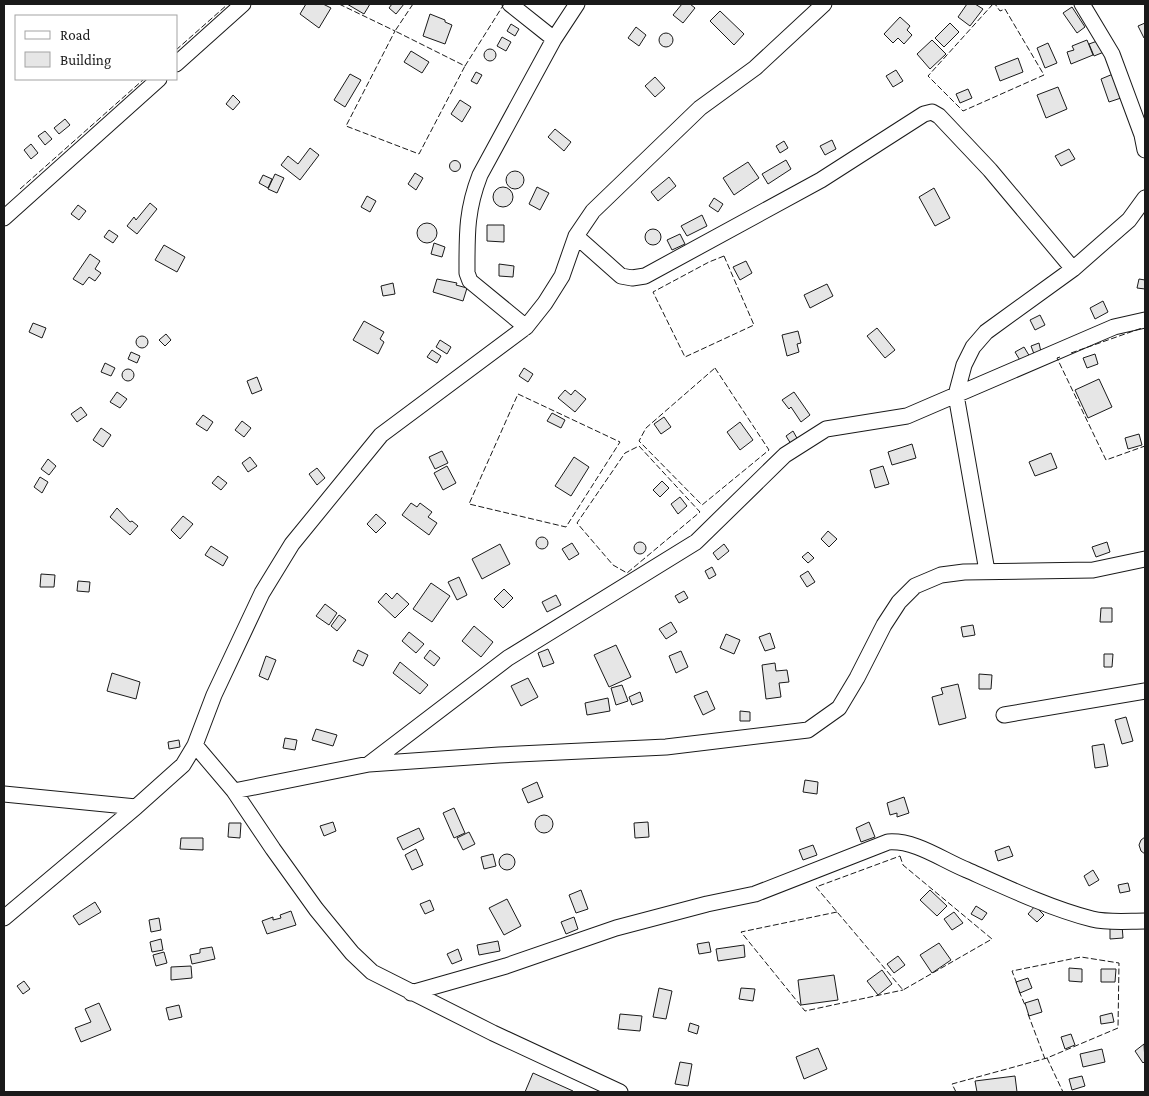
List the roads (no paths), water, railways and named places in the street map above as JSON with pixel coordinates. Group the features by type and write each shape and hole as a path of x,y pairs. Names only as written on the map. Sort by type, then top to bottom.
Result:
{"street":[{"path":"178,62 243,4"},
{"path":"510,4 554,39"},
{"path":"526,327 470,281 467,273 467,222 472,194 480,175 554,39 577,4"},
{"path":"4,918 183,765 195,745 214,695 262,593 292,544 381,435 526,327 545,303 562,276 576,236 593,211 700,108 756,68 824,4"},
{"path":"1082,4 1112,54 1142,135 1145,150"},
{"path":"4,218 158,80"},
{"path":"576,236 621,276 632,278 645,276 821,180 924,114 932,112 939,116 990,170 1073,269"},
{"path":"987,571 956,395 964,365 973,347 986,332 1073,269 1128,220 1145,198"},
{"path":"370,764 508,658 696,542 785,455 826,429 907,416 1114,327 1145,320"},
{"path":"234,791 370,764 499,755 666,747 808,730 839,708 858,678 884,625 900,602 915,586 941,575 987,571 1093,570 1145,559"},
{"path":"1004,715 1145,692"},
{"path":"195,745 234,791 273,850 335,933 372,972 620,1092"},
{"path":"4,794 136,807"},
{"path":"411,992 506,966 616,928 707,904 755,894 888,842 898,841 911,844 973,873 1053,906 1092,919 1101,921 1145,920"}]}
